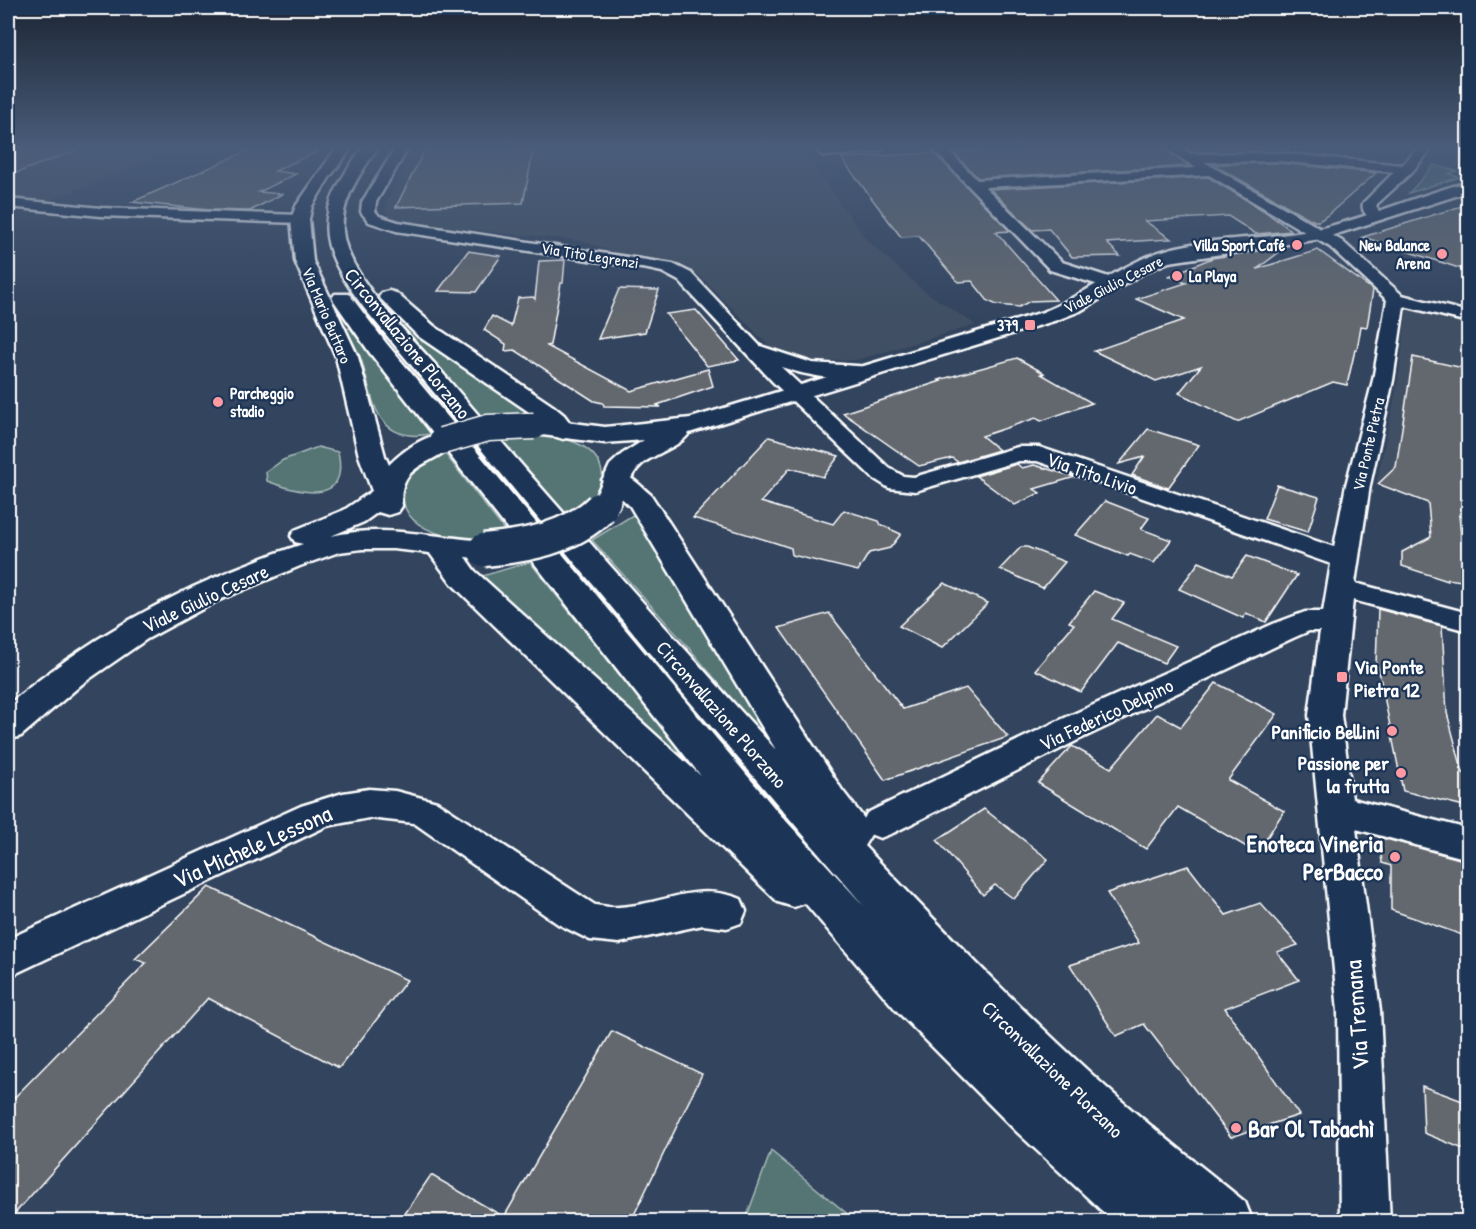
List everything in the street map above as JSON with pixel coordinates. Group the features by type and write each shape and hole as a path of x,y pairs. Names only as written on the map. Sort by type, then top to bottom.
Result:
{"main road":[{"path":"300,219 305,204"},
{"name":"Circonvallazione Plorzano","path":"324,204 318,234 326,267 346,305 447,439 761,822 914,994 1035,1112 1157,1221"},
{"name":"Circonvallazione Plorzano","path":"338,204 334,223 337,249 369,300 512,472 865,879 1062,1083 1156,1166 1225,1221"},
{"path":"350,204 349,238 359,259 405,314 426,331 544,411 567,432"},
{"name":"Viale Giulio Cesare","path":"694,425 630,434 567,432 534,426 488,428 447,439 426,449 402,453 386,493 389,509 396,522 414,536 434,543 460,549 484,550 527,545 560,535 584,522 614,485 654,445 694,425 864,371 1050,316 1072,307 1144,265 1181,253 1314,230 1375,216 1412,204"},
{"name":"Via Mario Buttaro","path":"300,219 306,272 347,357 372,456 386,493"},
{"path":"364,422 402,453"},
{"name":"Viale Giulio Cesare","path":"567,432 602,449 614,485"},
{"path":"614,485 641,501 828,802 946,963"},
{"name":"Viale Giulio Cesare","path":"8,697 55,660 142,605 188,582 346,519 386,493"},
{"name":"Viale Giulio Cesare","path":"8,726 64,679 114,643 196,598 241,577 335,544 398,539 434,543"},
{"path":"434,543 464,578 784,879 914,994"}],"street":[{"path":"21,204 65,209 300,219"},
{"name":"Via Tito Legrenzi","path":"369,204 368,212 374,219 396,226 667,268 685,277 796,393"},
{"path":"994,204 1056,266 1112,284"},
{"path":"1269,204 1336,244 1396,299 1468,317"},
{"path":"1370,204 1369,208 1375,216"},
{"name":"Via Ponte Pietra","path":"1335,809 1324,715 1335,621 1358,485 1383,380 1396,299"},
{"name":"Via Tito Legrenzi","path":"752,346 774,358 806,368 834,372 864,371"},
{"name":"Via Tito Livio","path":"796,393 881,473 897,483 915,484 1018,454 1039,454 1345,560"},
{"path":"1340,588 1468,622"},
{"name":"Via Federico Delpino","path":"880,823 1069,730 1283,631 1305,622 1335,621"},
{"name":"Via Michele Lessona","path":"8,958 314,816 343,806 363,803 402,805 425,812 590,922 619,925 703,909 727,910"},
{"path":"1335,809 1468,844"},
{"name":"Via Tremana","path":"1335,809 1359,1011 1365,1221"}],"shaded area":[{"path":"386,204 841,204 866,239 923,290 976,325 857,360 800,359 770,347 700,276 683,265 616,253 582,241 408,223 395,219 386,212"},
{"path":"1407,307 1468,322 1468,517 1377,481 1398,382"}],"green space":[{"path":"401,320 536,413 482,418 397,321"},
{"path":"350,328 431,434 399,433 380,417 370,392 361,358 345,329"},
{"path":"512,432 566,439 589,451 597,460 603,475 602,486 596,499 571,520 496,434"},
{"path":"318,447 338,452 340,470 336,481 329,489 307,492 267,481 266,472 283,460"},
{"path":"443,451 512,540 471,540 448,536 422,526 409,514 403,497 408,479 419,465"},
{"path":"636,513 783,760 689,648 592,540"},
{"path":"530,562 702,779 479,577"},
{"path":"771,1151 856,1221 745,1221"}],"building":[{"path":"154,204 263,204 250,211 208,210"},
{"path":"397,204 480,204 396,207"},
{"path":"876,204 984,204 1010,231 996,232 1056,300 1030,301 1019,307 997,305 988,301 972,281 958,282 919,236 901,237"},
{"path":"1006,204 1254,204 1292,231 1256,234 1228,216 1145,221 1171,239 1107,243 1120,256 1072,257 1049,229 1032,230"},
{"path":"1284,204 1340,204 1319,221 1314,221"},
{"name":"New Balance Arena","path":"1468,204 1468,271 1363,237"},
{"path":"1286,247 1257,269 1318,250 1373,290 1367,327 1361,326 1347,385 1333,382 1237,422 1179,393 1201,366 1156,381 1094,351 1184,320 1136,299 1186,283 1169,276 1212,258"},
{"path":"468,251 501,256 476,292 438,291"},
{"path":"565,260 563,283 561,283 550,345 547,346 631,391 708,369 713,386 657,405 661,407 604,406 603,403 594,401 515,350 505,351 506,344 484,330 492,316 511,326 518,298 533,297 535,299 539,261"},
{"path":"619,289 659,290 645,332 598,339"},
{"path":"696,310 739,360 707,366 666,314"},
{"path":"1413,357 1468,369 1468,519 1459,515 1464,564 1461,581 1448,579 1448,581 1402,566 1402,552 1431,537 1428,503 1378,484 1396,467"},
{"path":"1017,358 1092,403 1041,421 1036,418 982,436 999,450 958,462 952,458 919,466 843,413 941,381 939,380"},
{"path":"1148,429 1199,445 1168,488 1132,475 1144,457 1119,464"},
{"path":"769,437 839,456 823,477 790,468 761,502 833,524 844,510 879,521 881,525 901,534 890,548 869,553 858,571 792,555 791,548 693,518"},
{"path":"1017,464 1022,468 1034,465 1075,477 1034,489 1040,493 1015,505 976,476"},
{"path":"1277,485 1319,497 1308,532 1264,519"},
{"path":"1105,501 1149,518 1141,529 1171,540 1154,563 1130,554 1128,556 1075,535"},
{"path":"1021,547 1027,547 1065,562 1043,588 1000,569"},
{"path":"1247,556 1297,575 1266,622 1246,613 1243,618 1179,589 1199,562 1232,576"},
{"path":"944,583 988,603 942,648 899,626"},
{"path":"1094,591 1124,603 1112,619 1176,646 1164,663 1118,643 1081,692 1035,670 1074,624 1069,622"},
{"path":"1378,609 1442,626 1447,713 1463,773 1468,774 1468,807 1403,791 1376,665"},
{"path":"829,613 903,709 966,688 1008,737 885,780 779,628"},
{"path":"1216,683 1277,714 1228,780 1284,811 1257,853 1178,807 1146,849 1038,783 1072,746 1111,768 1157,714 1181,727"},
{"path":"984,809 1048,859 1014,899 995,885 983,895 937,840"},
{"path":"1379,837 1460,859 1468,918 1468,937 1391,910 1391,866 1382,863"},
{"path":"1188,866 1226,915 1260,903 1298,945 1277,952 1299,980 1225,1008 1299,1115 1231,1137 1144,1024 1116,1036 1070,965 1139,943 1107,893"},
{"path":"209,887 407,980 339,1068 208,998 8,1221 8,1104 146,963 135,959"},
{"path":"612,1031 702,1074 631,1221 400,1221 431,1175 504,1217"},
{"path":"1422,1086 1468,1103 1468,1151 1424,1133"}],"place":[{"name":"Villa Sport Café","path":"1297,245"},
{"name":"New Balance Arena","path":"1442,254"},
{"name":"La Playa","path":"1177,276"},
{"name":"379","path":"1030,325"},
{"name":"Parcheggio stadio","path":"218,402"},
{"name":"Via Ponte Pietra 12","path":"1342,677"},
{"name":"Panificio Bellini","path":"1392,731"},
{"name":"Passione per la frutta","path":"1401,773"},
{"name":"Enoteca Vineria PerBacco","path":"1395,857"},
{"name":"Bar Ol Tabachì","path":"1236,1128"}]}
